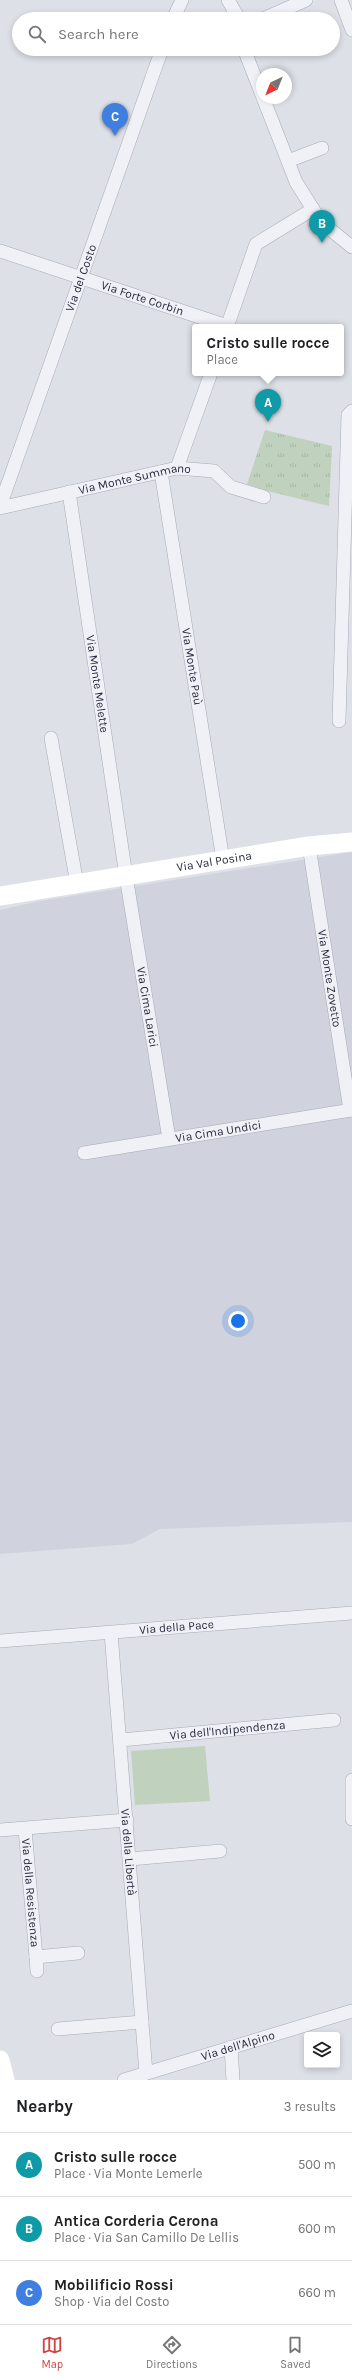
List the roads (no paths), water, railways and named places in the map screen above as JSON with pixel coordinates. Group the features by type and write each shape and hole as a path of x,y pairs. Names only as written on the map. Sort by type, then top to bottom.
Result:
{"main road":[{"name":"Via Val Posina","path":"0,896 309,846 352,842"},
{"path":"0,2060 5,2080"}],"street":[{"path":"176,12 182,0"},
{"path":"228,0 235,12"},
{"path":"279,12 306,0"},
{"path":"341,0 352,30"},
{"name":"Via del Costo","path":"0,507 160,56"},
{"path":"247,56 296,182 321,222 352,247"},
{"path":"288,161 322,148"},
{"path":"228,324 256,244 313,209"},
{"name":"Via Forte Corbin","path":"0,250 221,324"},
{"path":"177,468 210,376"},
{"path":"339,720 350,413"},
{"name":"Via Monte Summano","path":"0,507 177,468 214,471 232,487 264,497"},
{"name":"Via Monte Paù","path":"161,472 223,860"},
{"name":"Via Monte Melette","path":"69,492 126,876"},
{"path":"51,738 77,884"},
{"name":"Via Monte Zovetto","path":"309,846 351,1110"},
{"name":"Via Cima Larici","path":"126,876 169,1139"},
{"name":"Via Cima Undici","path":"84,1153 351,1110"},
{"name":"Via della Pace","path":"0,1641 352,1613"},
{"name":"Via della Libertà","path":"111,1633 121,1740 146,2073"},
{"name":"Via dell'Indipendenza","path":"121,1740 334,1720"},
{"path":"352,1780 350,1785 352,1819"},
{"path":"0,1830 127,1820"},
{"name":"Via della Resistenza","path":"25,1829 37,1971"},
{"path":"130,1859 220,1851"},
{"name":"Via della Resistenza","path":"36,1957 78,1953"},
{"name":"Via dell'Alpino","path":"124,2080 352,2011"},
{"path":"58,2029 142,2022"},
{"path":"231,2047 232,2080"}],"place":[{"name":"Mobilificio Rossi","path":"115,136"},
{"name":"Antica Corderia Cerona","path":"322,243"},
{"name":"Cristo sulle rocce","path":"268,422"}]}
